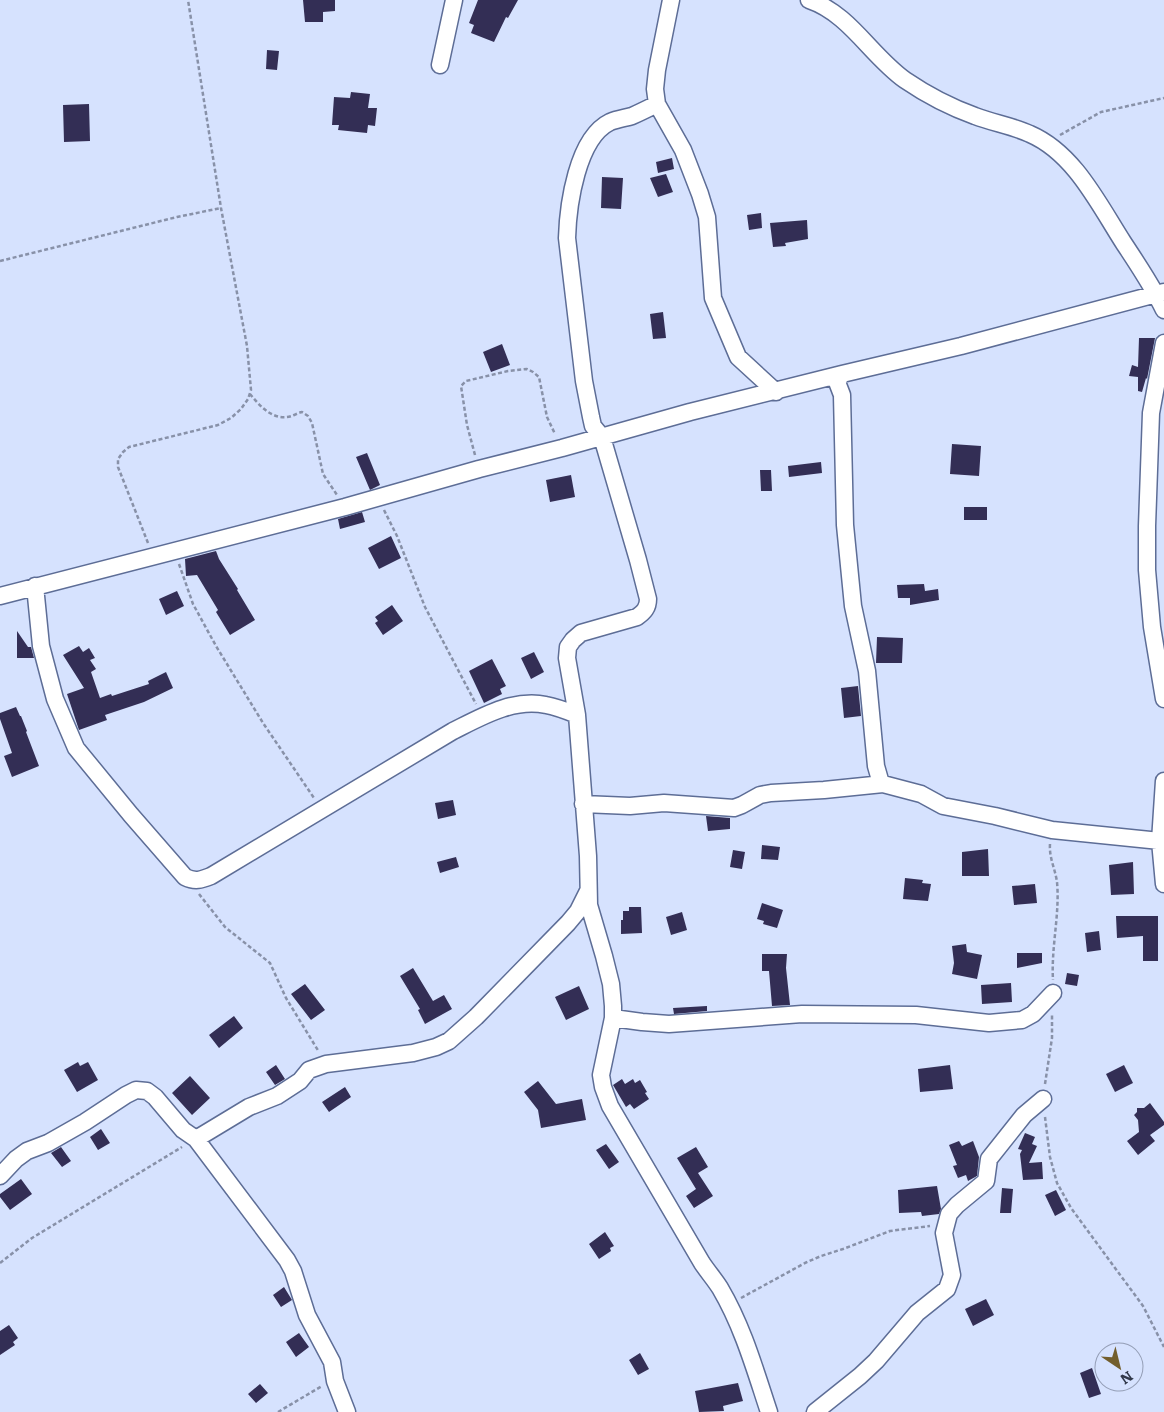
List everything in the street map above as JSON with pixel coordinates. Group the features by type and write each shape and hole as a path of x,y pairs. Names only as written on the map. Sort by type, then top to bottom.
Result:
{"street":[{"path":"440,66 454,0"},
{"path":"671,0 657,70 655,89 657,104 683,150 700,194 706,217 712,298 738,357 776,392"},
{"path":"809,0 843,19 885,65 940,102 1030,134 1046,143 1077,172 1106,213 1160,292 1164,310"},
{"path":"657,104 632,116 610,122 594,136 579,166 574,186 567,238 589,408 593,426 602,437 638,560 648,605 644,612 636,616 581,633 568,647 567,658 577,715 588,856 589,905 611,984 613,1018 601,1075 610,1106 702,1263 720,1287 729,1305 752,1359 769,1412"},
{"path":"0,596 345,507 690,412 961,346 1160,292"},
{"path":"1164,343 1151,413 1147,526 1147,570 1152,627 1164,699"},
{"path":"842,374 837,382 842,395 845,524 853,606 867,671 876,766 883,784"},
{"path":"35,586 41,646 55,699 76,748 185,877 193,881 211,876 453,731 483,716 502,708 533,704 545,704 577,715"},
{"path":"1164,781 1160,841 1164,884"},
{"path":"584,804 630,806 664,803 724,809 734,808 760,795 771,793 883,784 921,794 943,806 996,816 1052,830 1160,841"},
{"path":"196,1139 249,1107 277,1096 300,1081 309,1070 326,1064 413,1053 436,1047 449,1041 476,1017 568,923 578,911 589,889"},
{"path":"613,1018 669,1024 802,1014 916,1015 989,1023 1022,1020 1033,1014 1053,993"},
{"path":"0,1176 16,1159 27,1151 48,1143 136,1090 147,1091 183,1130 196,1139 287,1260 293,1271 307,1315 332,1362 335,1381 347,1412"},
{"path":"815,1412 860,1376 876,1361 917,1313 947,1289 952,1275 944,1233 950,1214 957,1204 986,1181 989,1159 1024,1115 1044,1099"}],"path":[{"path":"154,556 118,467 118,459 123,452 137,444 218,425 231,418 241,409 250,394 247,346 221,208 188,0"},
{"path":"1046,143 1101,112 1164,98"},
{"path":"0,261 177,217 221,208"},
{"path":"479,469 461,386 466,381 527,369 533,372 539,377 547,417 562,448"},
{"path":"250,394 259,405 270,413 286,418 302,412 308,416 312,423 323,474 345,507"},
{"path":"378,498 397,536 425,607 483,716"},
{"path":"174,551 193,604 216,646 263,723 322,810"},
{"path":"1052,830 1049,854 1057,881 1052,959 1052,1038 1044,1099 1050,1157 1057,1183 1071,1208 1143,1306 1164,1347"},
{"path":"193,881 198,892 225,927 270,963 286,998 326,1064"},
{"path":"0,1263 32,1238 196,1139"},
{"path":"729,1305 821,1256 890,1231 947,1223"},
{"path":"278,1412 314,1390 335,1381"}],"building":[{"path":"303,0 335,0 335,11 323,12 323,22 305,22"},
{"path":"478,0 518,0 508,18 506,17 494,42 471,33 474,25 469,23"},
{"path":"267,50 279,51 277,70 266,69"},
{"path":"351,92 370,94 368,108 377,108 375,126 368,125 367,133 338,130 339,125 332,125 334,97 350,98"},
{"path":"89,104 90,141 64,142 63,105"},
{"path":"672,158 674,169 658,173 656,162"},
{"path":"666,174 673,192 658,197 650,178"},
{"path":"602,177 623,178 621,209 601,208"},
{"path":"761,213 762,228 749,230 747,215"},
{"path":"807,220 808,239 785,243 786,246 773,247 770,223"},
{"path":"663,312 666,338 653,339 650,314"},
{"path":"1139,338 1155,338 1147,379 1142,392 1138,391 1138,377 1129,376 1132,365 1138,367"},
{"path":"502,344 510,365 491,372 483,352"},
{"path":"952,444 981,446 979,476 950,474"},
{"path":"367,453 380,485 370,490 356,457"},
{"path":"821,462 822,473 789,477 788,466"},
{"path":"760,470 771,470 772,491 761,491"},
{"path":"571,475 575,497 550,502 546,480"},
{"path":"964,507 987,507 987,520 964,520"},
{"path":"362,512 365,522 340,529 338,519"},
{"path":"391,536 401,558 379,569 368,548"},
{"path":"216,551 255,620 230,635 216,612 218,610 197,575 186,576 185,559"},
{"path":"924,584 925,591 938,589 939,600 910,605 910,598 898,598 897,585"},
{"path":"177,591 184,606 166,615 159,599"},
{"path":"392,605 403,621 383,635 375,623 378,621 375,617"},
{"path":"17,631 28,647 31,647 34,658 17,658"},
{"path":"877,637 903,638 902,663 876,663"},
{"path":"79,646 83,652 89,648 95,658 90,660 96,669 91,672 100,698 149,684 148,681 166,672 173,688 144,702 105,715 107,720 79,730 67,694 84,688 63,655"},
{"path":"534,652 544,672 531,679 521,658"},
{"path":"492,659 506,686 500,689 502,694 484,703 469,671"},
{"path":"858,686 861,716 844,718 841,688"},
{"path":"16,707 27,731 39,766 12,777 4,756 12,753 0,719 0,713"},
{"path":"453,800 456,815 438,819 435,803"},
{"path":"706,816 730,818 730,829 708,831"},
{"path":"762,845 780,847 778,860 761,859"},
{"path":"988,849 989,876 962,876 962,852"},
{"path":"733,850 745,852 742,869 730,867"},
{"path":"456,857 459,867 440,873 437,862"},
{"path":"1133,862 1134,894 1111,895 1109,865"},
{"path":"905,878 923,880 922,883 931,884 928,901 903,899"},
{"path":"1035,884 1037,903 1014,905 1012,886"},
{"path":"762,903 783,910 777,928 763,924 764,921 757,919"},
{"path":"629,907 641,907 642,933 621,934 623,911 629,911"},
{"path":"682,912 687,930 671,935 666,917"},
{"path":"1116,916 1158,916 1158,961 1143,961 1143,936 1117,938"},
{"path":"1099,931 1101,950 1087,952 1085,933"},
{"path":"966,944 967,952 982,955 977,979 952,974 954,963 952,946"},
{"path":"1017,953 1042,953 1042,963 1017,968"},
{"path":"762,954 787,954 786,968 790,1005 772,1006 769,971 762,971"},
{"path":"413,968 433,1001 444,995 452,1009 425,1024 418,1010 420,1009 400,976"},
{"path":"1067,973 1079,975 1077,986 1065,984"},
{"path":"1011,983 1012,1002 982,1004 981,985"},
{"path":"305,984 325,1010 311,1020 291,994"},
{"path":"579,986 589,1009 566,1020 555,997"},
{"path":"707,1006 707,1011 674,1014 673,1008"},
{"path":"234,1016 243,1028 219,1048 209,1035"},
{"path":"78,1062 80,1066 88,1062 98,1080 77,1092 64,1070"},
{"path":"276,1065 285,1079 275,1085 266,1072"},
{"path":"950,1065 953,1089 920,1092 918,1069"},
{"path":"1124,1065 1133,1083 1115,1092 1106,1074"},
{"path":"190,1076 210,1098 192,1115 172,1093"},
{"path":"622,1079 625,1084 633,1079 635,1083 640,1080 649,1099 634,1109 630,1104 626,1107 613,1085"},
{"path":"538,1081 556,1104 582,1099 586,1120 541,1128 538,1110 524,1092"},
{"path":"345,1087 351,1097 329,1112 322,1102"},
{"path":"1150,1103 1164,1122 1164,1125 1150,1135 1155,1141 1138,1155 1127,1141 1139,1132 1138,1120 1134,1115 1137,1112 1137,1108 1144,1108"},
{"path":"101,1129 110,1143 98,1150 90,1137"},
{"path":"1025,1133 1035,1137 1032,1144 1037,1146 1029,1163 1042,1162 1043,1179 1023,1180 1020,1154 1022,1150 1018,1149"},
{"path":"959,1141 962,1146 973,1141 979,1157 977,1176 968,1181 966,1175 958,1178 953,1166 957,1165 949,1145"},
{"path":"606,1144 619,1162 609,1169 596,1150"},
{"path":"61,1147 71,1161 62,1167 51,1153"},
{"path":"696,1147 708,1167 698,1173 713,1196 694,1208 686,1196 696,1189 677,1158"},
{"path":"21,1179 32,1194 10,1210 0,1197 0,1194"},
{"path":"937,1186 941,1209 939,1214 922,1216 921,1212 899,1213 898,1190"},
{"path":"1002,1188 1013,1189 1011,1213 1000,1213"},
{"path":"1056,1190 1066,1210 1055,1216 1045,1195"},
{"path":"605,1232 614,1246 610,1248 611,1251 599,1259 589,1244"},
{"path":"284,1287 292,1300 281,1307 273,1295"},
{"path":"986,1299 994,1315 973,1326 965,1309"},
{"path":"9,1325 18,1338 13,1342 15,1345 0,1355 0,1331"},
{"path":"299,1333 309,1347 296,1357 286,1342"},
{"path":"640,1353 649,1369 638,1375 629,1360"},
{"path":"1092,1368 1094,1374 1094,1392 1100,1392 1101,1394 1089,1398 1080,1373"},
{"path":"738,1383 743,1401 723,1406 724,1411 699,1412 695,1391"},
{"path":"260,1384 268,1393 256,1403 248,1394"}]}
